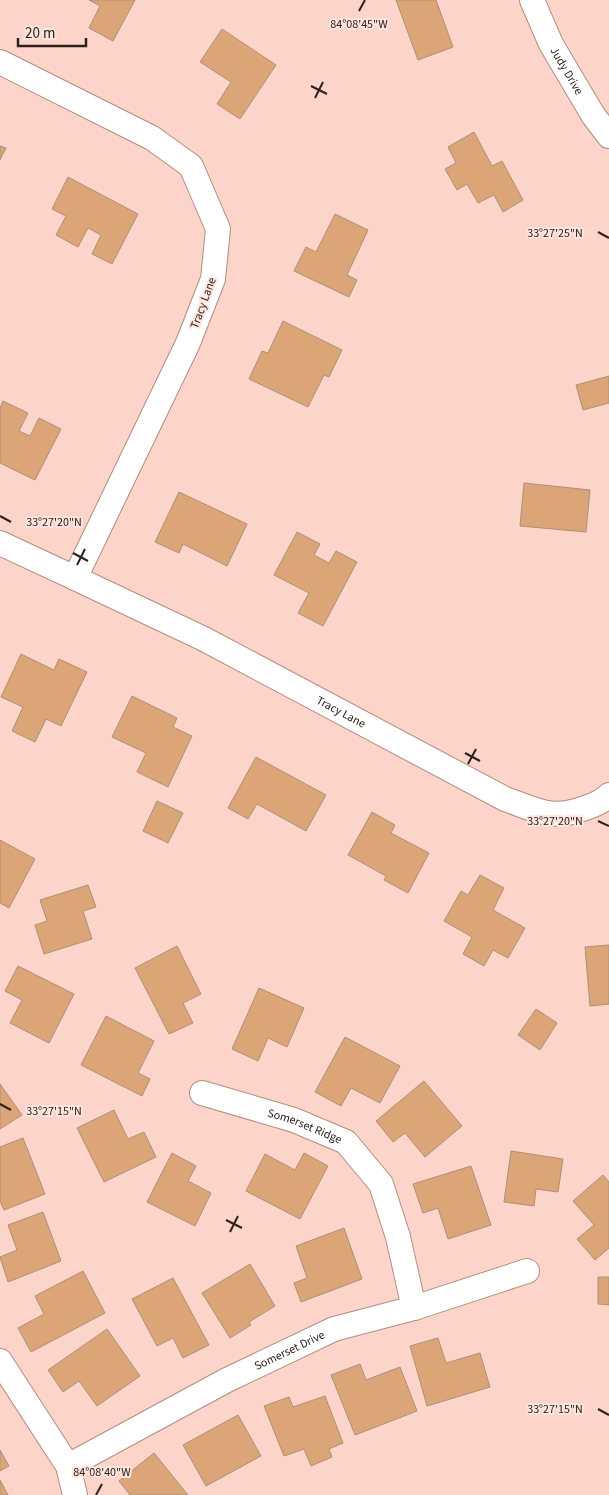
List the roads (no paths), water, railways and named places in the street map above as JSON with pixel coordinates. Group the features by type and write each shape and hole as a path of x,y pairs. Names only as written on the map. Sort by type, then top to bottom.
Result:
{"street":[{"name":"Judy Drive","path":"532,0 551,44 593,115 609,136"},
{"name":"Tracy Lane","path":"0,62 152,138 191,166 218,229 214,279 188,342 75,578"},
{"name":"Tracy Lane","path":"0,543 204,640 505,799 552,815 570,814 602,802 609,795"},
{"name":"Somerset Ridge","path":"202,1093 294,1120 346,1142 381,1184 398,1238 414,1308"},
{"name":"Somerset Drive","path":"68,1466 227,1380 334,1329 414,1308 527,1271"},
{"path":"0,1361 68,1466 75,1495"}]}
